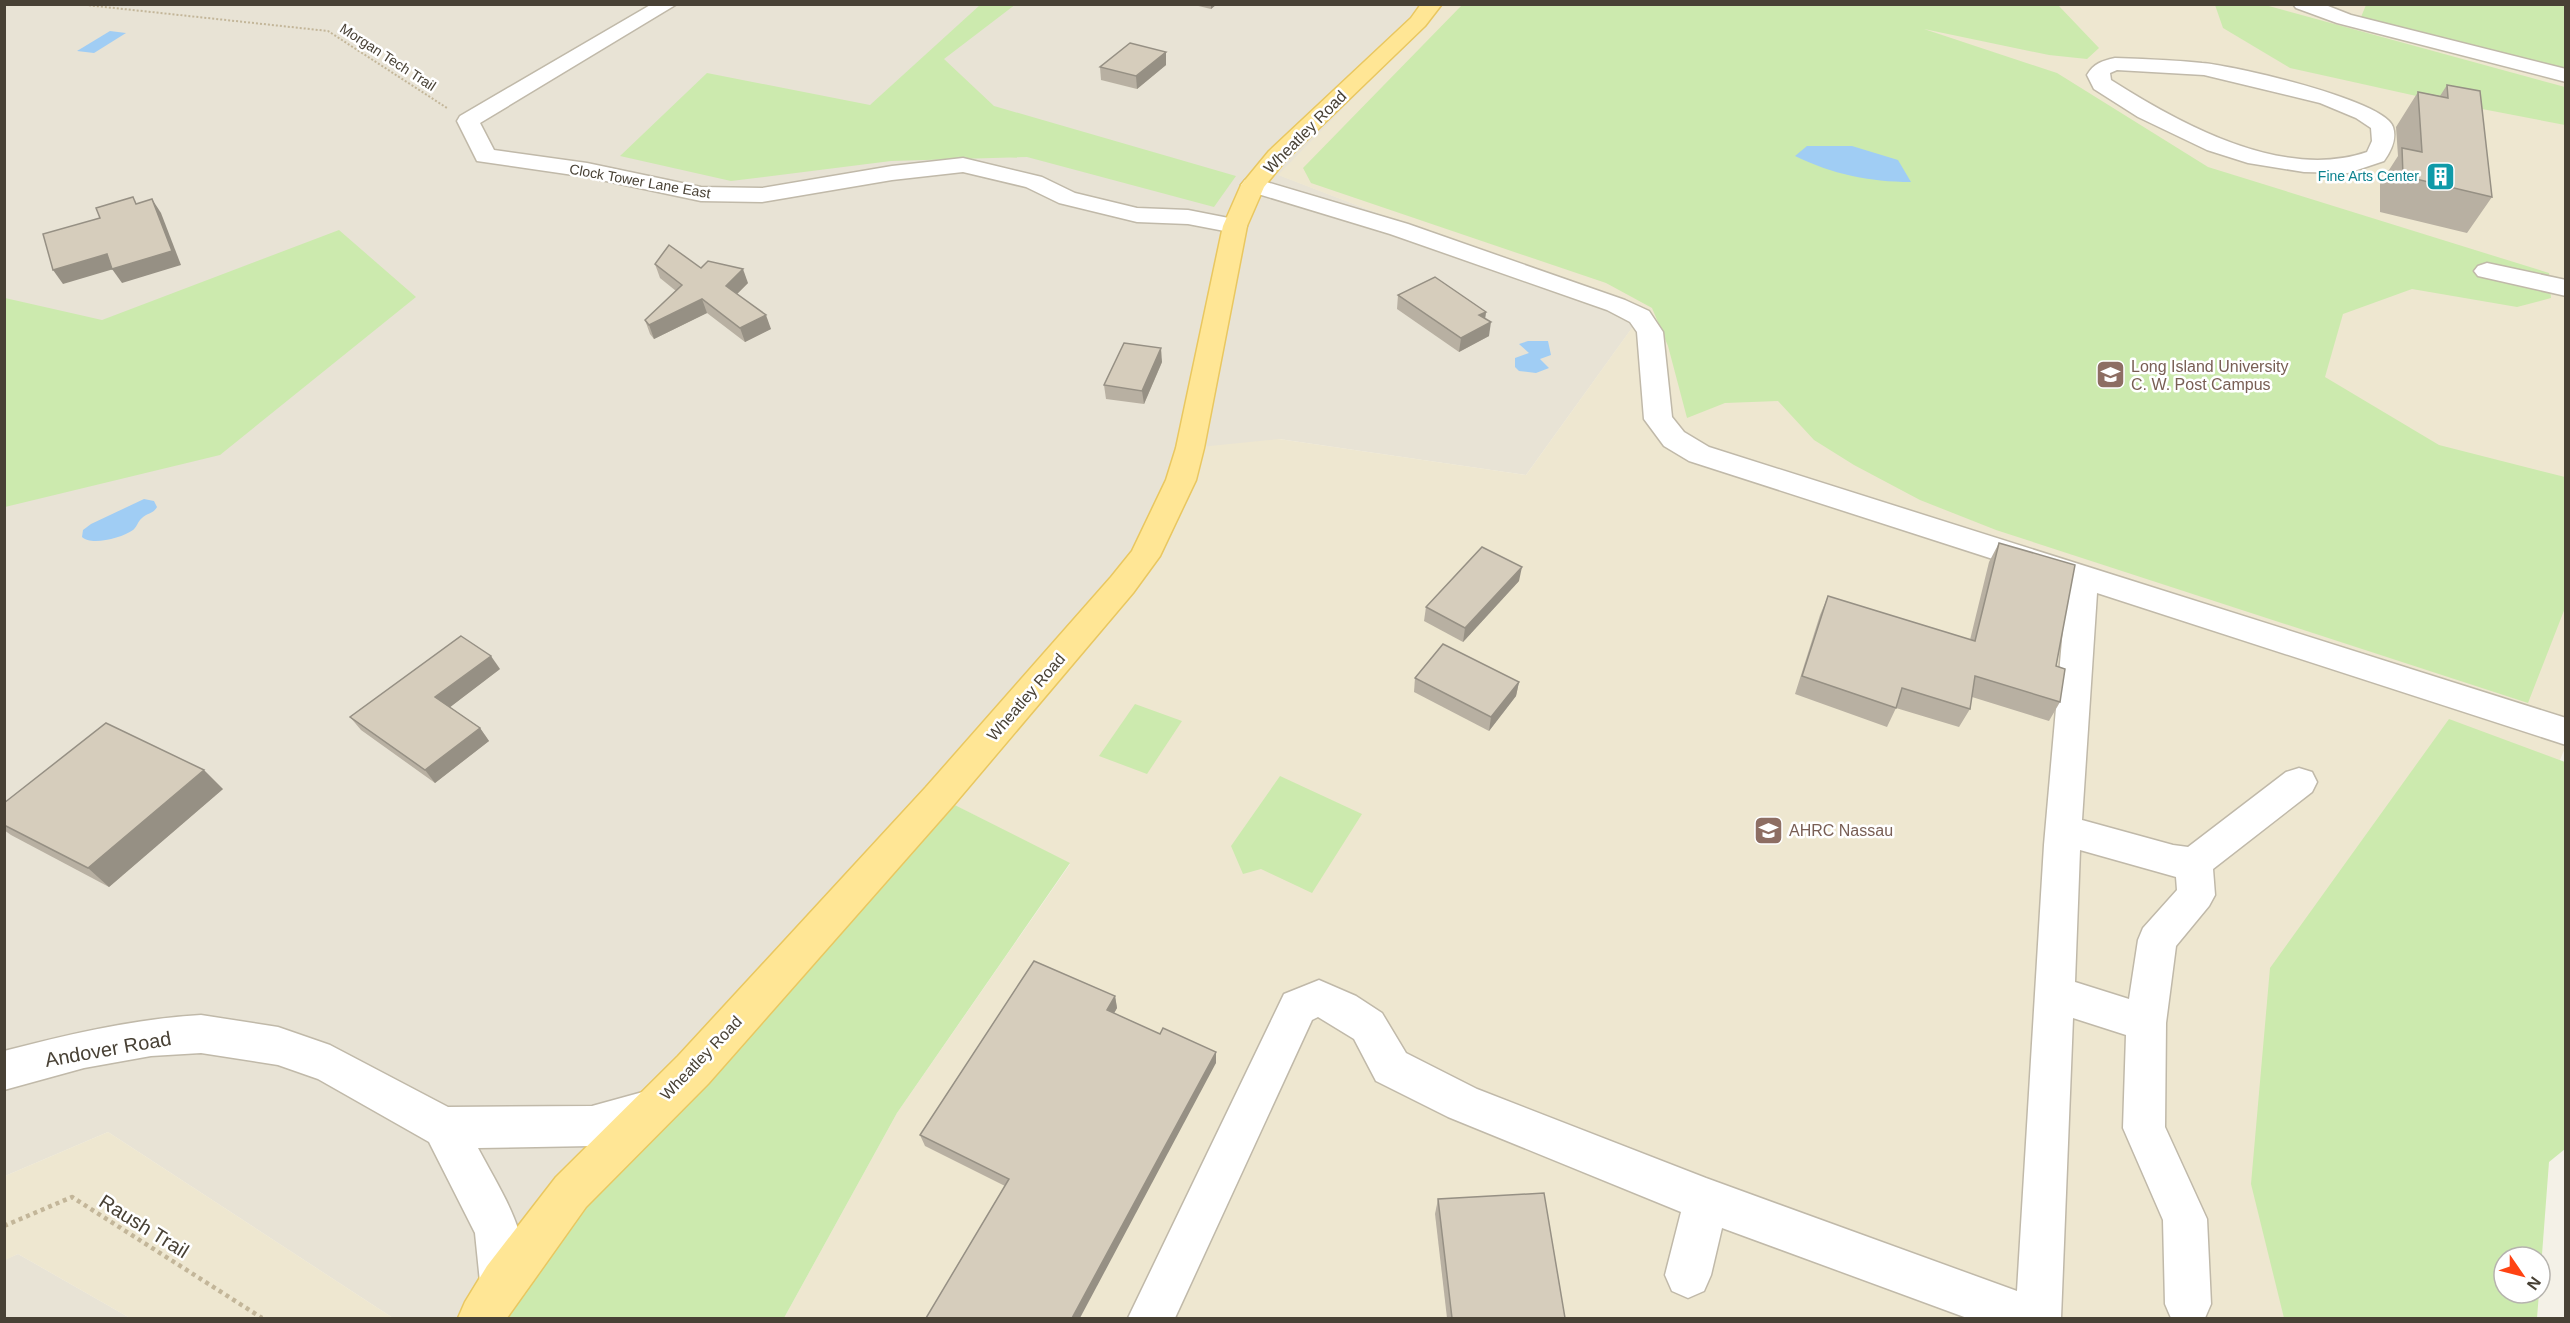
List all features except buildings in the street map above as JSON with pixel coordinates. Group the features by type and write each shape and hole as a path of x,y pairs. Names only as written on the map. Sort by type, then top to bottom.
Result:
{"main road":[{"name":"Wheatley Road","path":"481,1318 503,1282 571,1192 650,1110 693,1070 939,798 1145,556 1181,480 1190,448 1234,226 1253,185 1277,156 1418,22 1432,4"}],"street":[{"path":"468,121 667,4"},
{"path":"2303,4 2344,19 2565,76"},
{"path":"2115,64 2204,69 2327,98 2364,113 2382,126 2383,141 2376,156 2348,166 2304,165 2256,158 2215,145 2166,122 2102,84 2098,75 2101,69 2115,64"},
{"name":"Clock Tower Lane East","path":"468,121 485,156 587,170 701,194 762,195 892,173 963,165 1034,182 1067,198 1137,215 1188,217 1234,226"},
{"path":"1253,185 1399,229 1616,305 1640,317 1650,332 1658,418 1674,439 1699,454 2565,732"},
{"path":"2487,271 2565,288"},
{"path":"2037,1318 2064,830 2084,576"},
{"path":"2064,830 2173,861 2194,863 2299,782"},
{"path":"2188,1304 2185,1219 2144,1128 2146,1023 2157,939 2196,895 2194,863"},
{"path":"2055,994 2146,1023"},
{"path":"1151,1318 1298,1007 1319,998 1342,1009 1368,1026 1390,1067 1463,1103 1706,1200 2028,1318"},
{"name":"Andover Road","path":"4,1071 84,1049 151,1037 201,1034 278,1046 330,1064 444,1128"},
{"path":"503,1282 497,1229 444,1128 592,1126 650,1110"},
{"path":"1688,1275 1706,1200"}],"path":[{"name":"Morgan Tech Trail","path":"77,4 328,31 468,121"},
{"name":"Raush Trail","path":"4,1226 72,1197 262,1318"}],"shaded area":[{"path":"5,5 1444,5 1279,175 1616,305 1640,317 1526,475 1279,439 1145,556 503,1282 481,1318 393,1318 108,1132 5,1176"},
{"name":"AHRC Nassau","path":"1444,5 2565,5 2565,748 2325,1318 784,1318 897,1113 1070,864 939,797 1122,585 1190,448 1279,439 1526,475 1639,318 1616,305 1278,175"},
{"path":"108,1132 393,1318 130,1318 18,1254 5,1260 5,1176"},
{"path":"18,1254 130,1318 5,1318 4,1260"}],"green space":[{"path":"1016,4 944,59 994,106 1236,176 1214,207 1027,157 891,161 731,181 620,156 707,73 870,105 980,5"},
{"name":"Long Island University C. W. Post Campus","path":"1462,5 2058,5 2099,48 2087,59 2049,55 1924,29 2057,73 2208,167 2549,273 2551,298 2517,307 2412,289 2343,314 2325,377 2439,445 2565,477 2565,608 2528,703 1996,530 1920,500 1854,465 1814,440 1778,401 1725,403 1687,418 1668,346 1652,308 1606,283 1311,183 1303,168"},
{"path":"2215,5 2265,5 2565,87 2565,125 2430,99 2290,68 2223,28"},
{"path":"2366,5 2565,5 2565,72 2361,17"},
{"path":"339,230 416,297 220,455 5,507 5,298 102,320"},
{"path":"1135,704 1182,721 1147,774 1099,756"},
{"path":"2449,719 2565,762 2565,1149 2549,1162 2543,1245 2492,1245 2492,1305 2538,1305 2537,1318 2284,1318 2251,1184 2270,968"},
{"path":"1280,776 1362,814 1312,893 1261,869 1243,874 1231,846"},
{"path":"939,797 1070,863 897,1113 784,1318 481,1318 503,1282"}],"water":[{"path":"110,31 126,33 94,53 77,51"},
{"path":"1807,146 1852,146 1898,160 1911,182 1851,176 1823,168 1795,156"},
{"path":"1528,341 1548,341 1551,355 1540,359 1549,368 1536,373 1519,371 1515,367 1515,358 1529,353 1519,344"},
{"path":"144,499 154,501 157,507 144,516 133,530 107,540 92,541 82,537 83,530 91,524"}],"place":[{"name":"Fine Arts Center","path":"2440,176"},
{"name":"Long Island University C. W. Post Campus","path":"2110,375"},
{"name":"AHRC Nassau","path":"1768,830"}]}
